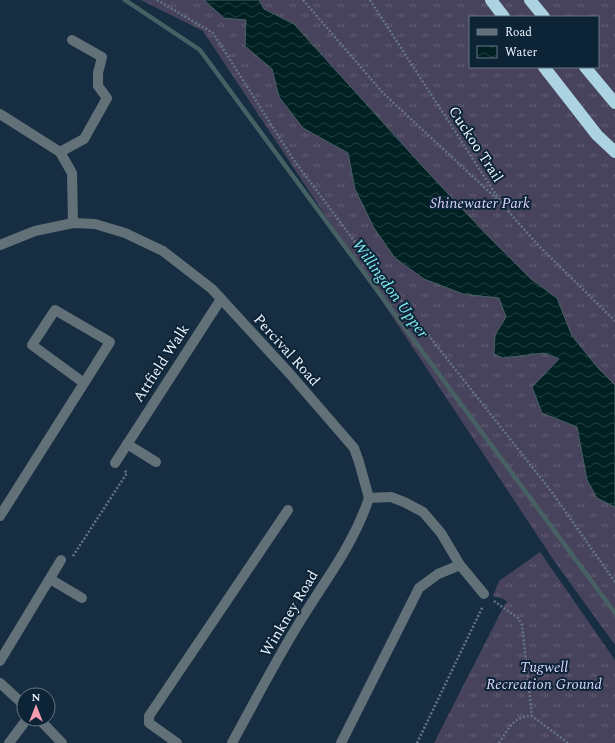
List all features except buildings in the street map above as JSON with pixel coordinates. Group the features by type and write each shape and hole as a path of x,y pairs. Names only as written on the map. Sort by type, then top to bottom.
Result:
{"highway":[{"path":"491,0 503,16"},
{"path":"530,0 543,16"},
{"path":"545,68 597,135 615,152"},
{"path":"587,68 615,103"}],"street":[{"path":"60,152 84,139 107,98 98,86 98,72 102,57 72,40"},
{"path":"0,114 60,152 72,173 73,223"},
{"name":"Percival Road","path":"0,245 35,231 73,223 95,224 125,233 163,251 212,289 290,374 354,448 369,498"},
{"name":"Attfield Walk","path":"115,463 221,299"},
{"path":"0,516 110,342 55,310 32,345 84,383"},
{"path":"127,444 156,462"},
{"path":"369,498 391,497 423,512 440,533 460,565 486,595"},
{"name":"Winkney Road","path":"232,743 299,622 341,558 362,518 369,498"},
{"path":"177,743 149,723 149,716 288,510"},
{"path":"0,661 61,560"},
{"path":"341,743 419,588 438,574 460,565"},
{"path":"50,579 82,598"},
{"path":"0,683 16,698"},
{"path":"9,743 21,727"},
{"path":"47,727 62,743"}],"path":[{"path":"157,0 213,33 293,159 355,242 551,491 615,582"},
{"path":"303,0 383,93 502,204"},
{"name":"Cuckoo Trail","path":"370,0 502,204 538,244 615,321"},
{"path":"61,560 72,557 127,473 115,463"},
{"path":"418,743 486,595 518,618 522,625 532,716"},
{"path":"498,743 514,721 526,716 532,716 568,743"}],"green space":[{"name":"Shinewater Park","path":"141,0 615,0 615,645 555,562 203,31"},
{"name":"Tugwell Recreation Ground","path":"540,552 615,660 615,743 434,743 505,604 508,602 493,596 499,581"},
{"path":"527,733 542,743 520,743"}],"water":[{"path":"204,0 259,0 264,9 294,24 485,233 531,279 557,298 572,336 598,368 615,385 615,507 597,498 587,480 577,427 542,413 532,387 559,359 544,353 503,358 494,354 495,335 506,317 499,298 463,294 424,279 395,258 374,228 355,189 348,153 303,128 279,97 272,69 245,46 246,20 224,18"}],"waterway":[{"name":"Willingdon Upper","path":"125,0 200,50 615,613"}]}
